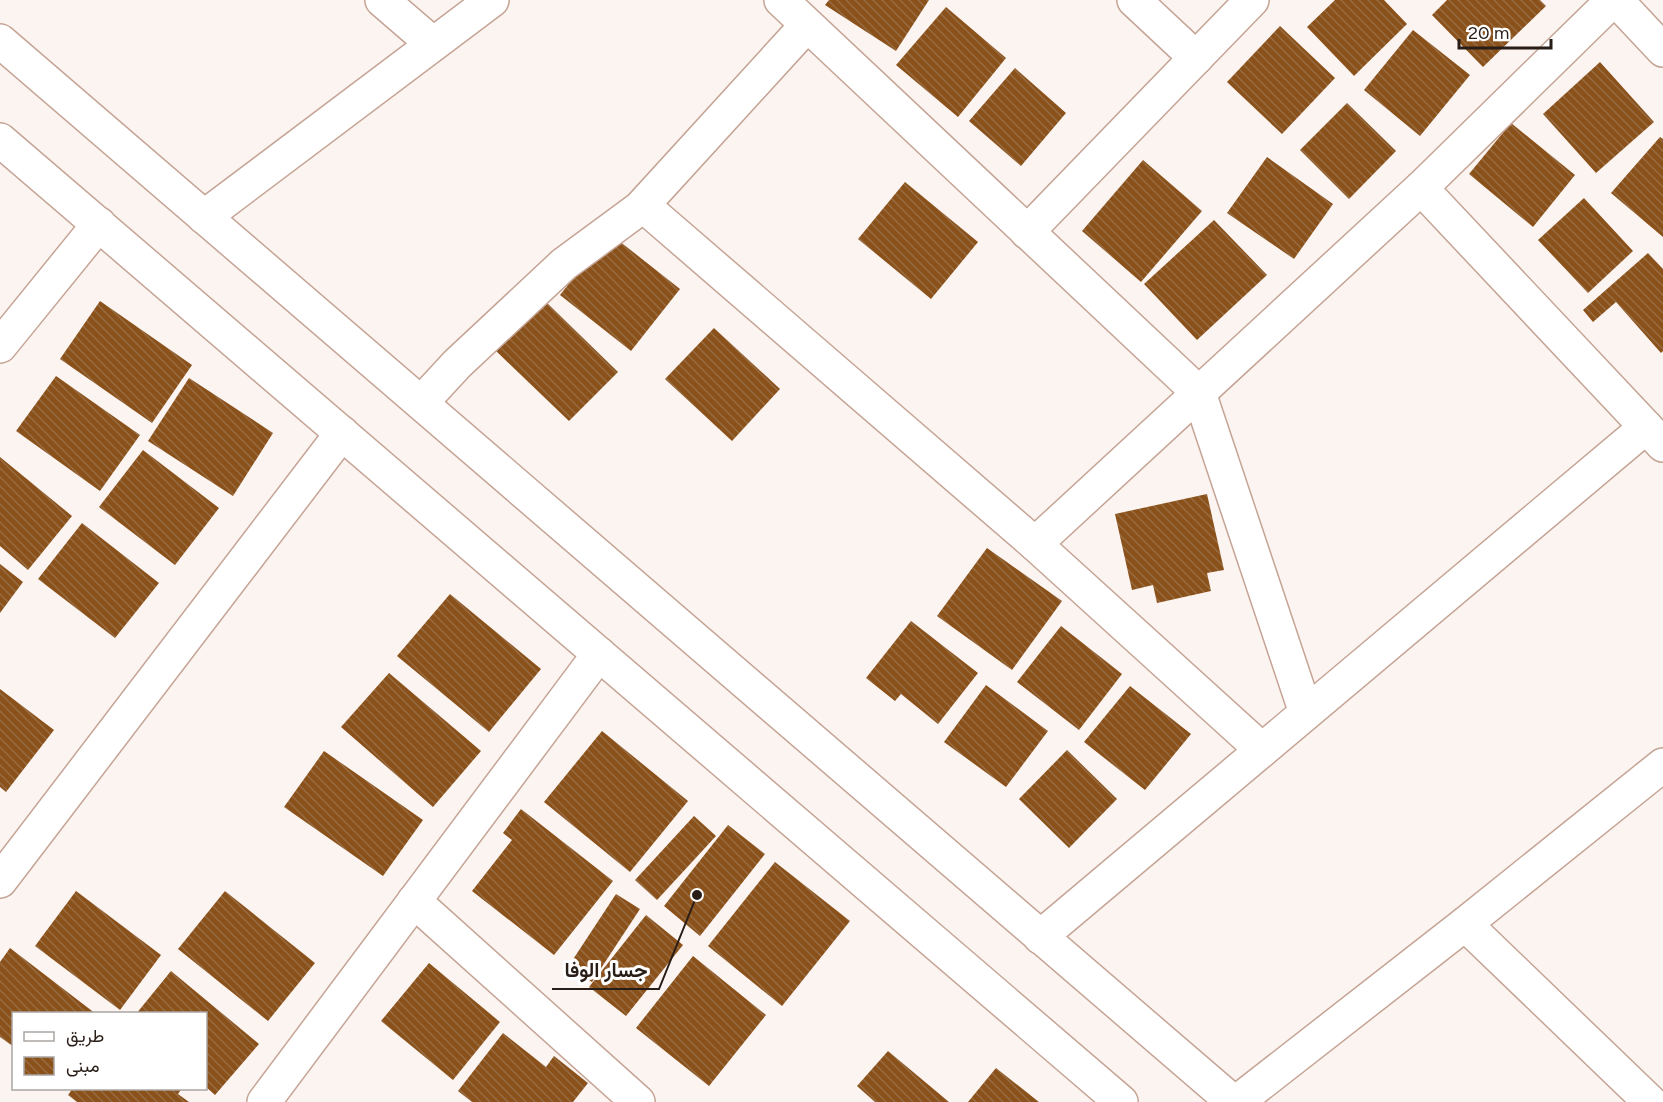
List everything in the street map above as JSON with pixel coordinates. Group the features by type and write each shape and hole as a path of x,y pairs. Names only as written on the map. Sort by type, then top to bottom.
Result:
{"street":[{"path":"382,0 433,44"},
{"path":"204,217 492,0"},
{"path":"781,0 1199,393 1306,712"},
{"path":"1134,0 1196,58"},
{"path":"1027,232 1252,0"},
{"path":"1035,544 1420,188 1615,0 1663,50"},
{"path":"421,403 457,364 564,264 640,208 807,25"},
{"path":"0,41 1235,1102 1465,924 1663,765"},
{"path":"0,140 1121,1102"},
{"path":"1040,936 1306,712 1654,436 1420,188"},
{"path":"653,214 1035,544 1262,750"},
{"path":"0,346 99,224"},
{"path":"0,880 342,433"},
{"path":"264,1102 599,654"},
{"path":"414,901 638,1102"},
{"path":"1465,924 1650,1102"}],"building":[{"path":"829,0 929,0 896,51 825,5"},
{"path":"1335,0 1384,0 1407,24 1354,76 1307,27"},
{"path":"1447,0 1540,0 1546,6 1483,67 1432,15"},
{"path":"946,7 1006,58 958,117 896,65"},
{"path":"1280,26 1335,78 1282,134 1227,82"},
{"path":"1413,30 1470,75 1420,136 1364,90"},
{"path":"1600,62 1654,122 1596,173 1543,114"},
{"path":"1015,68 1066,113 1021,166 969,121"},
{"path":"1347,103 1396,151 1349,199 1300,150"},
{"path":"1511,123 1575,175 1533,227 1469,174"},
{"path":"1660,137 1663,139 1663,237 1611,193"},
{"path":"1267,157 1333,204 1294,259 1227,213"},
{"path":"1143,160 1202,211 1141,282 1082,231"},
{"path":"905,182 978,242 931,299 858,239"},
{"path":"1584,198 1633,251 1588,293 1538,240"},
{"path":"1214,220 1267,275 1197,340 1144,284"},
{"path":"609,233 680,289 631,351 560,295"},
{"path":"1648,253 1663,269 1663,351 1661,353 1616,302 1593,322 1583,310"},
{"path":"544,300 618,372 569,421 495,350"},
{"path":"100,301 192,365 152,423 60,359"},
{"path":"714,328 780,389 732,441 665,379"},
{"path":"56,376 140,435 100,491 16,431"},
{"path":"189,378 273,433 233,496 148,441"},
{"path":"143,450 219,508 175,565 99,507"},
{"path":"0,457 72,516 28,570 0,546"},
{"path":"1207,494 1224,570 1207,573 1211,591 1157,603 1153,585 1132,590 1115,514"},
{"path":"82,523 159,583 115,638 38,579"},
{"path":"987,548 1062,601 1012,670 937,616"},
{"path":"0,564 23,582 0,613"},
{"path":"450,594 541,669 489,732 397,656"},
{"path":"911,621 978,673 938,724 901,694 895,701 866,678"},
{"path":"1061,626 1122,674 1079,730 1017,682"},
{"path":"389,673 481,751 433,807 341,727"},
{"path":"986,685 1048,731 1006,787 944,742"},
{"path":"1130,686 1191,734 1145,790 1084,742"},
{"path":"0,689 54,730 6,792 0,787"},
{"path":"602,731 688,801 630,872 544,802"},
{"path":"1067,750 1117,799 1069,848 1019,799"},
{"path":"324,751 423,820 383,876 284,807"},
{"path":"521,809 613,881 554,955 472,891 512,840 503,833"},
{"path":"694,816 716,836 657,900 635,880"},
{"path":"728,825 765,854 700,936 664,906"},
{"path":"775,862 850,921 782,1006 708,946"},
{"path":"76,891 161,955 120,1010 35,946"},
{"path":"225,891 315,963 268,1021 178,949"},
{"path":"616,894 640,909 592,982 568,967"},
{"path":"646,915 683,945 626,1016 589,987"},
{"path":"10,948 93,1012 12,1012 12,1046 0,1037 0,962"},
{"path":"693,956 766,1015 709,1086 636,1028"},
{"path":"429,963 500,1022 453,1080 381,1021"},
{"path":"171,971 259,1044 215,1095 207,1088 207,1012 138,1012"},
{"path":"503,1033 546,1067 554,1056 588,1083 573,1102 472,1102 458,1091"},
{"path":"888,1051 949,1102 875,1102 857,1086"},
{"path":"996,1068 1039,1102 968,1102"},
{"path":"72,1090 181,1090 178,1094 189,1102 77,1102 68,1095"}],"place":[{"name":"جسار الوفا","path":"697,895"}]}
